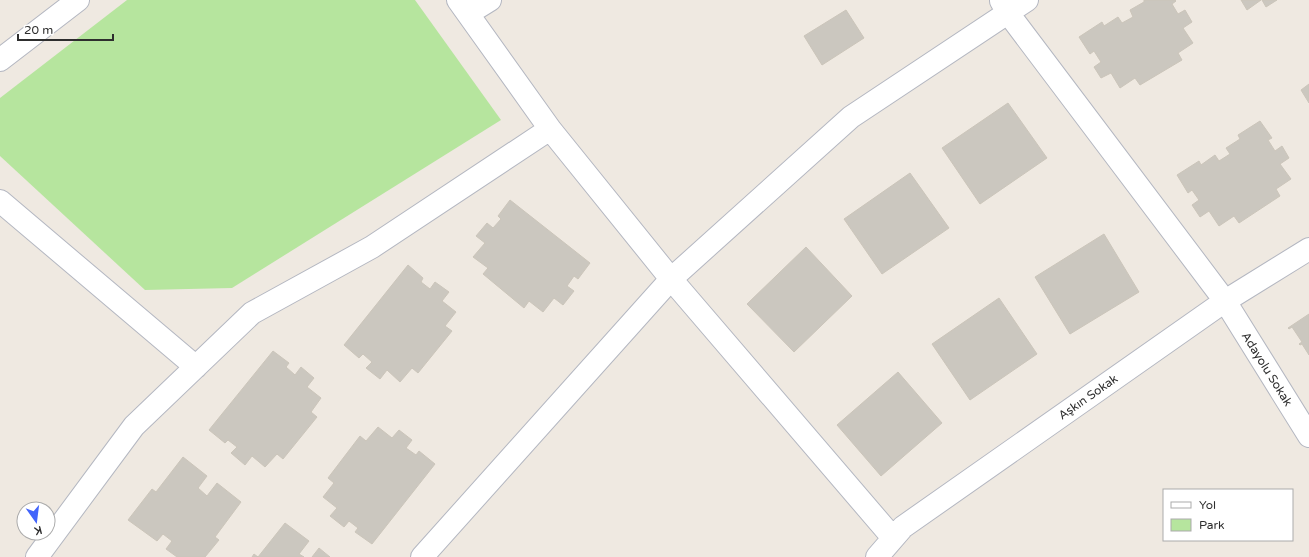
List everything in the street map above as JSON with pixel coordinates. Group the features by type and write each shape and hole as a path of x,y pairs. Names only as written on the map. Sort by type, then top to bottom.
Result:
{"street":[{"path":"0,60 78,0"},
{"path":"490,0 464,7 550,129 671,279 893,538"},
{"path":"422,557 671,279 851,117 1004,6 1027,0"},
{"name":"Adayolu Sokak","path":"1004,6 1225,301 1309,436"},
{"path":"37,557 134,426 252,313 372,246 550,129"},
{"path":"0,200 196,367"},
{"name":"Aşkın Sokak","path":"877,557 909,522 1225,301 1309,249"}],"green space":[{"path":"127,0 415,0 501,120 232,288 145,290 0,156 0,98"}],"building":[{"path":"1144,0 1175,0 1176,1 1172,4 1178,14 1185,10 1192,22 1183,28 1193,43 1178,53 1182,60 1140,85 1135,78 1120,88 1111,73 1101,78 1094,67 1101,62 1094,51 1090,54 1079,37 1102,22 1104,26 1118,17 1122,23 1133,17 1130,10 1144,2"},
{"path":"1241,0 1261,0 1247,10"},
{"path":"1262,0 1277,0 1266,7"},
{"path":"846,10 864,38 822,65 804,36"},
{"path":"1309,84 1309,103 1301,90"},
{"path":"1008,103 1047,158 980,204 942,148"},
{"path":"1260,121 1272,138 1268,140 1275,151 1282,146 1289,158 1280,164 1291,179 1276,189 1280,196 1239,223 1234,216 1219,226 1209,211 1200,217 1192,205 1199,200 1192,190 1188,193 1177,175 1199,161 1201,165 1215,155 1219,161 1230,154 1226,148 1240,139 1238,135"},
{"path":"910,173 949,228 882,274 844,219"},
{"path":"510,200 590,263 578,279 574,276 567,286 574,291 563,305 554,298 543,312 529,301 524,308 483,274 488,268 473,257 485,243 476,236 487,223 493,228 501,219 498,216"},
{"path":"1104,234 1139,292 1070,334 1035,277"},
{"path":"806,247 852,296 794,352 747,304"},
{"path":"408,265 423,278 421,282 430,289 435,282 449,292 442,301 456,312 445,326 452,331 418,373 412,368 400,382 387,370 380,379 366,368 372,362 363,354 359,358 344,345"},
{"path":"999,298 1037,354 970,400 932,344"},
{"path":"1309,314 1309,355 1302,344 1299,344 1302,342 1292,327 1289,329 1288,328"},
{"path":"273,351 289,363 286,367 295,375 301,367 314,378 307,387 321,398 311,412 317,417 283,459 277,454 265,467 252,456 245,465 231,453 237,447 228,440 225,443 209,430"},
{"path":"898,372 942,423 881,476 837,425"},
{"path":"378,427 392,438 399,430 412,440 406,448 416,455 419,451 435,464 372,544 355,532 358,528 349,521 344,527 330,516 337,508 323,497 334,483 328,478 360,436 366,441"},
{"path":"183,457 207,476 198,488 207,496 217,483 241,502 215,537 219,540 205,557 177,557 166,549 172,541 163,534 157,541 128,520 152,489 156,492"},
{"path":"285,523 309,541 299,554 304,557 258,557"},
{"path":"319,548 330,557 312,557"}]}
